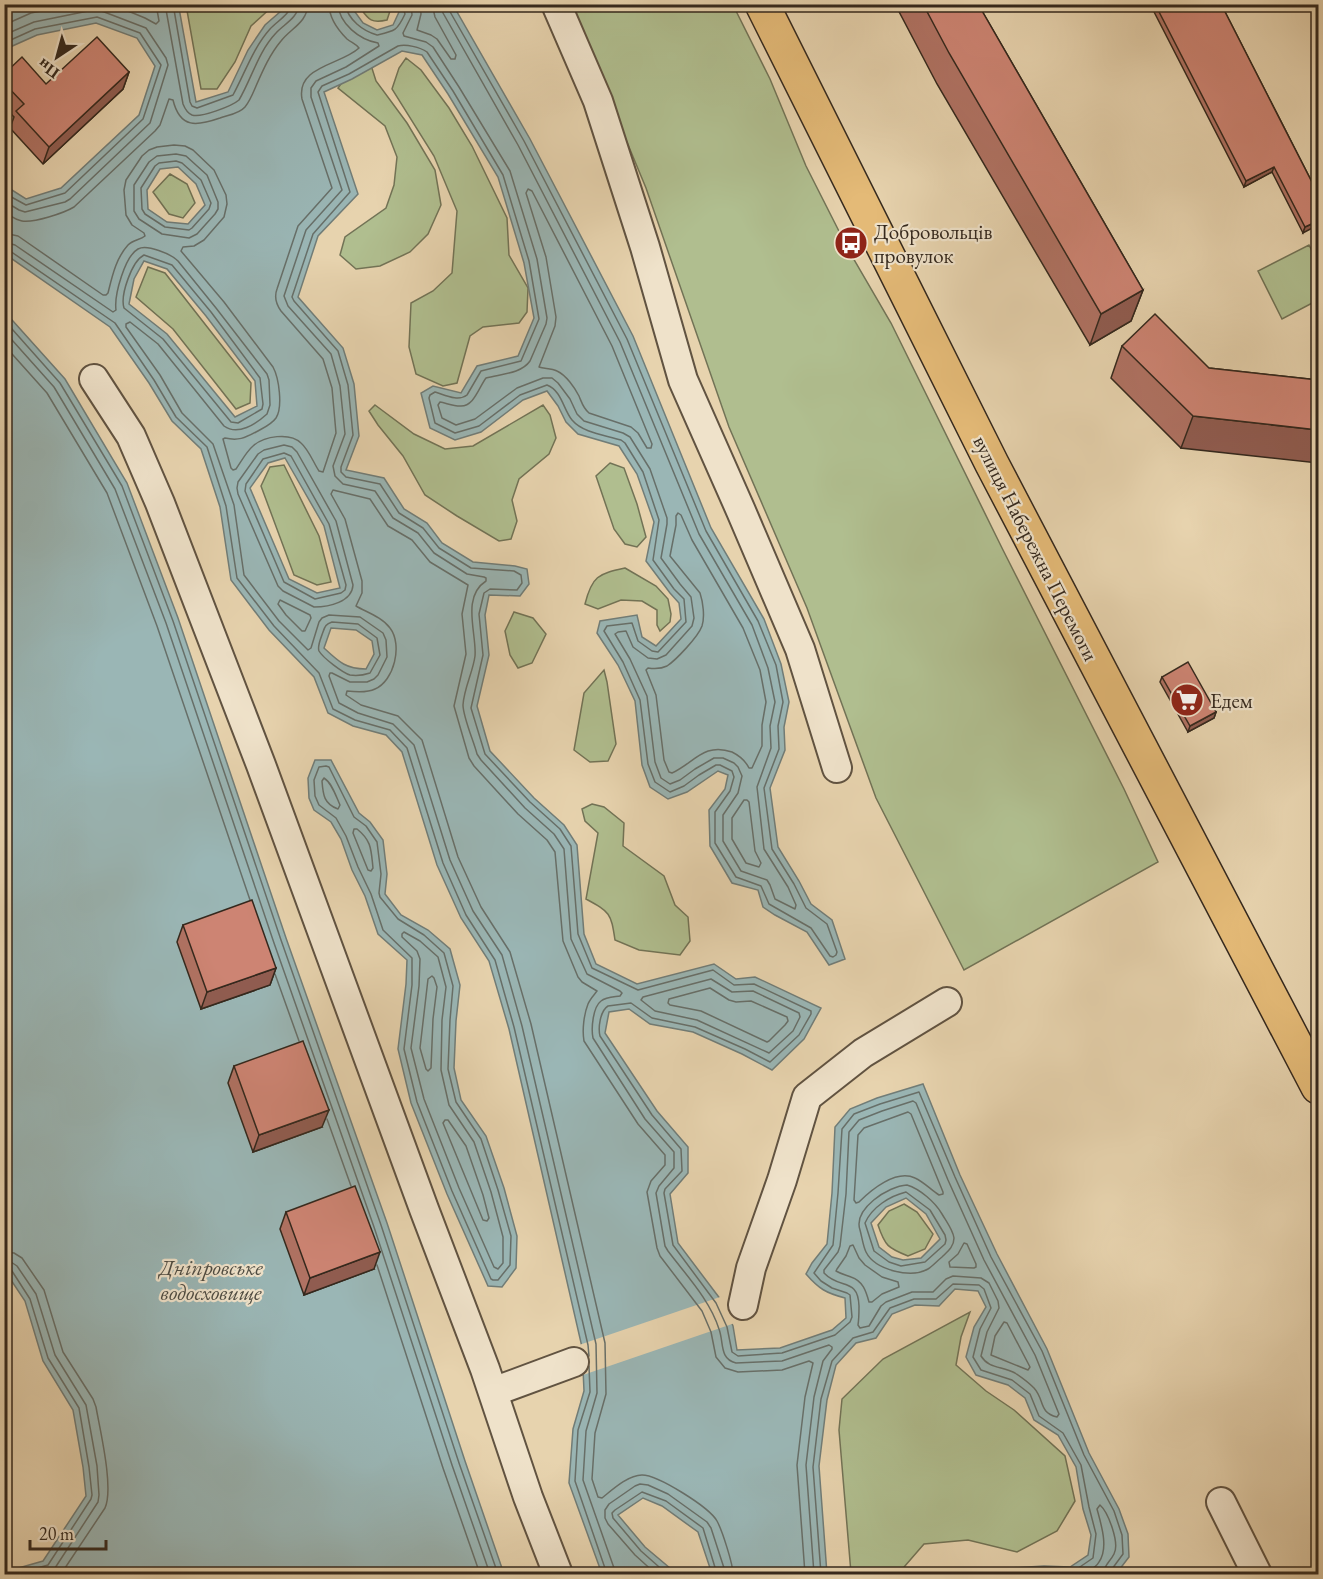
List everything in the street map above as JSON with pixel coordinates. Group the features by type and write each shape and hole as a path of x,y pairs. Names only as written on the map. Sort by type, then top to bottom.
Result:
{"main road":[{"name":"вулиця Набережна Перемоги","path":"762,4 992,464 1318,1087"}],"street":[{"path":"556,4 598,101 645,247 682,380 800,649 837,768"},
{"path":"94,379 131,436 160,503 261,765 493,1392 528,1497 558,1575"},
{"path":"743,1305 752,1268 807,1097 863,1053 947,1002"},
{"path":"493,1392 574,1362"},
{"path":"1221,1502 1257,1575"}],"green space":[{"path":"186,5 274,5 251,26 235,62 217,89 201,89"},
{"path":"358,5 387,5 390,11 387,20 370,19"},
{"path":"570,5 733,5 770,79 806,166 849,251 891,323 1124,789 1158,862 964,970 876,798 807,608 729,427 646,188"},
{"path":"406,58 421,70 449,108 472,146 507,218 509,255 528,288 527,312 519,323 483,327 470,336 457,383 443,386 416,374 409,347 411,303 433,291 452,273 457,211 434,156 392,89 399,68"},
{"path":"370,62 376,81 407,123 435,170 441,205 428,234 410,252 380,266 356,269 340,255 345,237 386,208 394,185 397,157 385,126 338,88 350,71"},
{"path":"170,174 187,184 195,203 183,218 169,214 153,192"},
{"path":"1309,245 1318,263 1318,300 1282,319 1258,271"},
{"path":"148,267 165,273 251,383 250,403 236,409 173,329 136,297"},
{"path":"375,405 414,434 445,449 473,446 543,405 550,415 556,438 549,454 519,479 512,500 517,521 511,539 499,541 425,495 403,456 369,411"},
{"path":"610,463 624,468 637,504 646,537 637,547 625,544 614,529 596,476"},
{"path":"284,465 319,536 331,582 317,585 294,575 261,486 270,467"},
{"path":"625,568 656,586 668,599 670,622 660,631 657,625 657,610 642,601 621,600 598,609 585,604 590,587 598,578 608,572"},
{"path":"514,612 533,618 546,634 532,663 518,668 510,655 505,631"},
{"path":"604,670 616,744 608,761 590,762 574,750 584,693"},
{"path":"592,804 604,807 624,823 623,846 664,876 675,905 688,917 690,941 680,955 639,950 615,940 608,914 586,899 598,833 585,821 582,809"},
{"path":"904,1204 917,1212 933,1234 925,1249 908,1256 888,1245 878,1225 889,1211"},
{"path":"970,1312 961,1337 956,1365 986,1391 1014,1410 1065,1456 1075,1501 1057,1531 1017,1552 968,1540 924,1544 898,1574 851,1573 839,1430 842,1399 883,1359"}],"water":[{"path":"8,5 177,5 196,102 228,92 248,50 265,25 288,5 350,5 363,23 377,30 393,25 399,12 395,5 453,5 530,139 633,336 711,528 764,619 781,664 789,702 784,727 785,750 770,788 778,847 811,904 832,920 845,959 829,965 807,932 763,907 758,890 732,883 710,846 709,810 725,789 728,775 718,771 687,792 668,799 650,787 642,765 635,701 618,665 597,633 600,621 637,615 642,637 656,646 681,619 679,603 646,561 654,522 637,474 619,446 578,434 566,422 547,391 523,400 481,432 455,440 430,428 421,393 433,386 461,393 477,366 518,356 534,318 524,263 498,177 422,55 402,51 324,92 358,194 318,236 298,297 343,348 354,384 359,436 346,470 384,478 404,509 427,523 442,543 473,562 527,569 529,584 520,596 489,595 485,615 489,655 477,706 490,751 534,798 564,825 577,845 584,934 596,964 637,984 714,964 736,979 755,977 821,1008 804,1039 772,1070 693,1032 650,1024 629,1009 609,1012 605,1033 657,1111 688,1147 688,1173 670,1194 678,1243 721,1300 733,1326 737,1350 780,1348 832,1330 846,1318 845,1298 823,1290 806,1274 827,1244 835,1127 850,1109 923,1084 960,1175 997,1254 1047,1349 1089,1453 1119,1509 1128,1534 1129,1557 1116,1574 997,1574 1010,1568 1070,1567 1088,1555 1091,1535 1083,1509 1076,1467 1058,1435 1034,1420 1025,1398 1008,1385 976,1375 966,1357 974,1327 986,1307 978,1291 955,1289 939,1306 915,1305 892,1314 876,1338 856,1343 836,1365 827,1400 819,1466 827,1574 712,1574 698,1532 662,1506 643,1498 618,1515 645,1547 677,1574 602,1574 569,1483 573,1429 584,1391 582,1347 509,1029 489,961 461,918 437,865 402,752 386,735 353,726 328,713 314,677 269,630 231,580 220,507 201,449 172,421 110,327 5,254 4,185 26,199 61,188 139,115 155,66 137,38 96,23 37,35 5,51 5,8","holes":["178,167 196,184 205,205 188,224 167,222 148,209 147,190 160,169","144,261 167,269 255,381 257,406 235,417 167,334 129,304 134,279","285,458 324,526 340,588 317,593 289,579 250,488 268,463","331,628 356,630 372,641 374,654 366,669 348,666 324,648","906,1198 926,1214 940,1239 921,1258 903,1260 892,1257 879,1247 871,1223 886,1207"]},
{"name":"Дніпровське водосховище","path":"4,311 65,379 127,483 178,618 286,938 387,1223 504,1574 5,1574 5,1567 15,1569 43,1561 86,1496 73,1410 43,1361 25,1301 5,1271"},
{"path":"315,760 331,760 359,813 370,822 383,840 387,874 385,894 401,915 428,930 450,949 460,985 454,1068 461,1100 486,1136 517,1236 516,1268 502,1287 488,1286 447,1194 411,1103 398,1049 407,960 378,934 341,839 331,822 314,810 309,798 308,778"}],"pier":[{"path":"723,1296 735,1323 580,1376 579,1345"}],"building":[{"path":"923,4 978,4 1143,290 1101,314 949,53"},
{"path":"1155,4 1221,4 1318,194 1318,221 1305,227 1274,167 1246,181"},
{"path":"97,37 129,72 49,147 16,111 24,104 4,83 4,74 22,57 46,84"},
{"path":"1155,314 1209,368 1318,380 1318,430 1193,416 1122,346"},
{"name":"Едем","path":"1188,662 1216,712 1190,726 1162,677"},
{"path":"252,900 276,968 207,992 183,925"},
{"path":"303,1041 329,1110 259,1135 234,1066"},
{"path":"355,1186 380,1252 310,1278 286,1212"}],"place":[{"name":"Добровольців провулок","path":"851,243"},
{"name":"Едем","path":"1187,700"}]}
